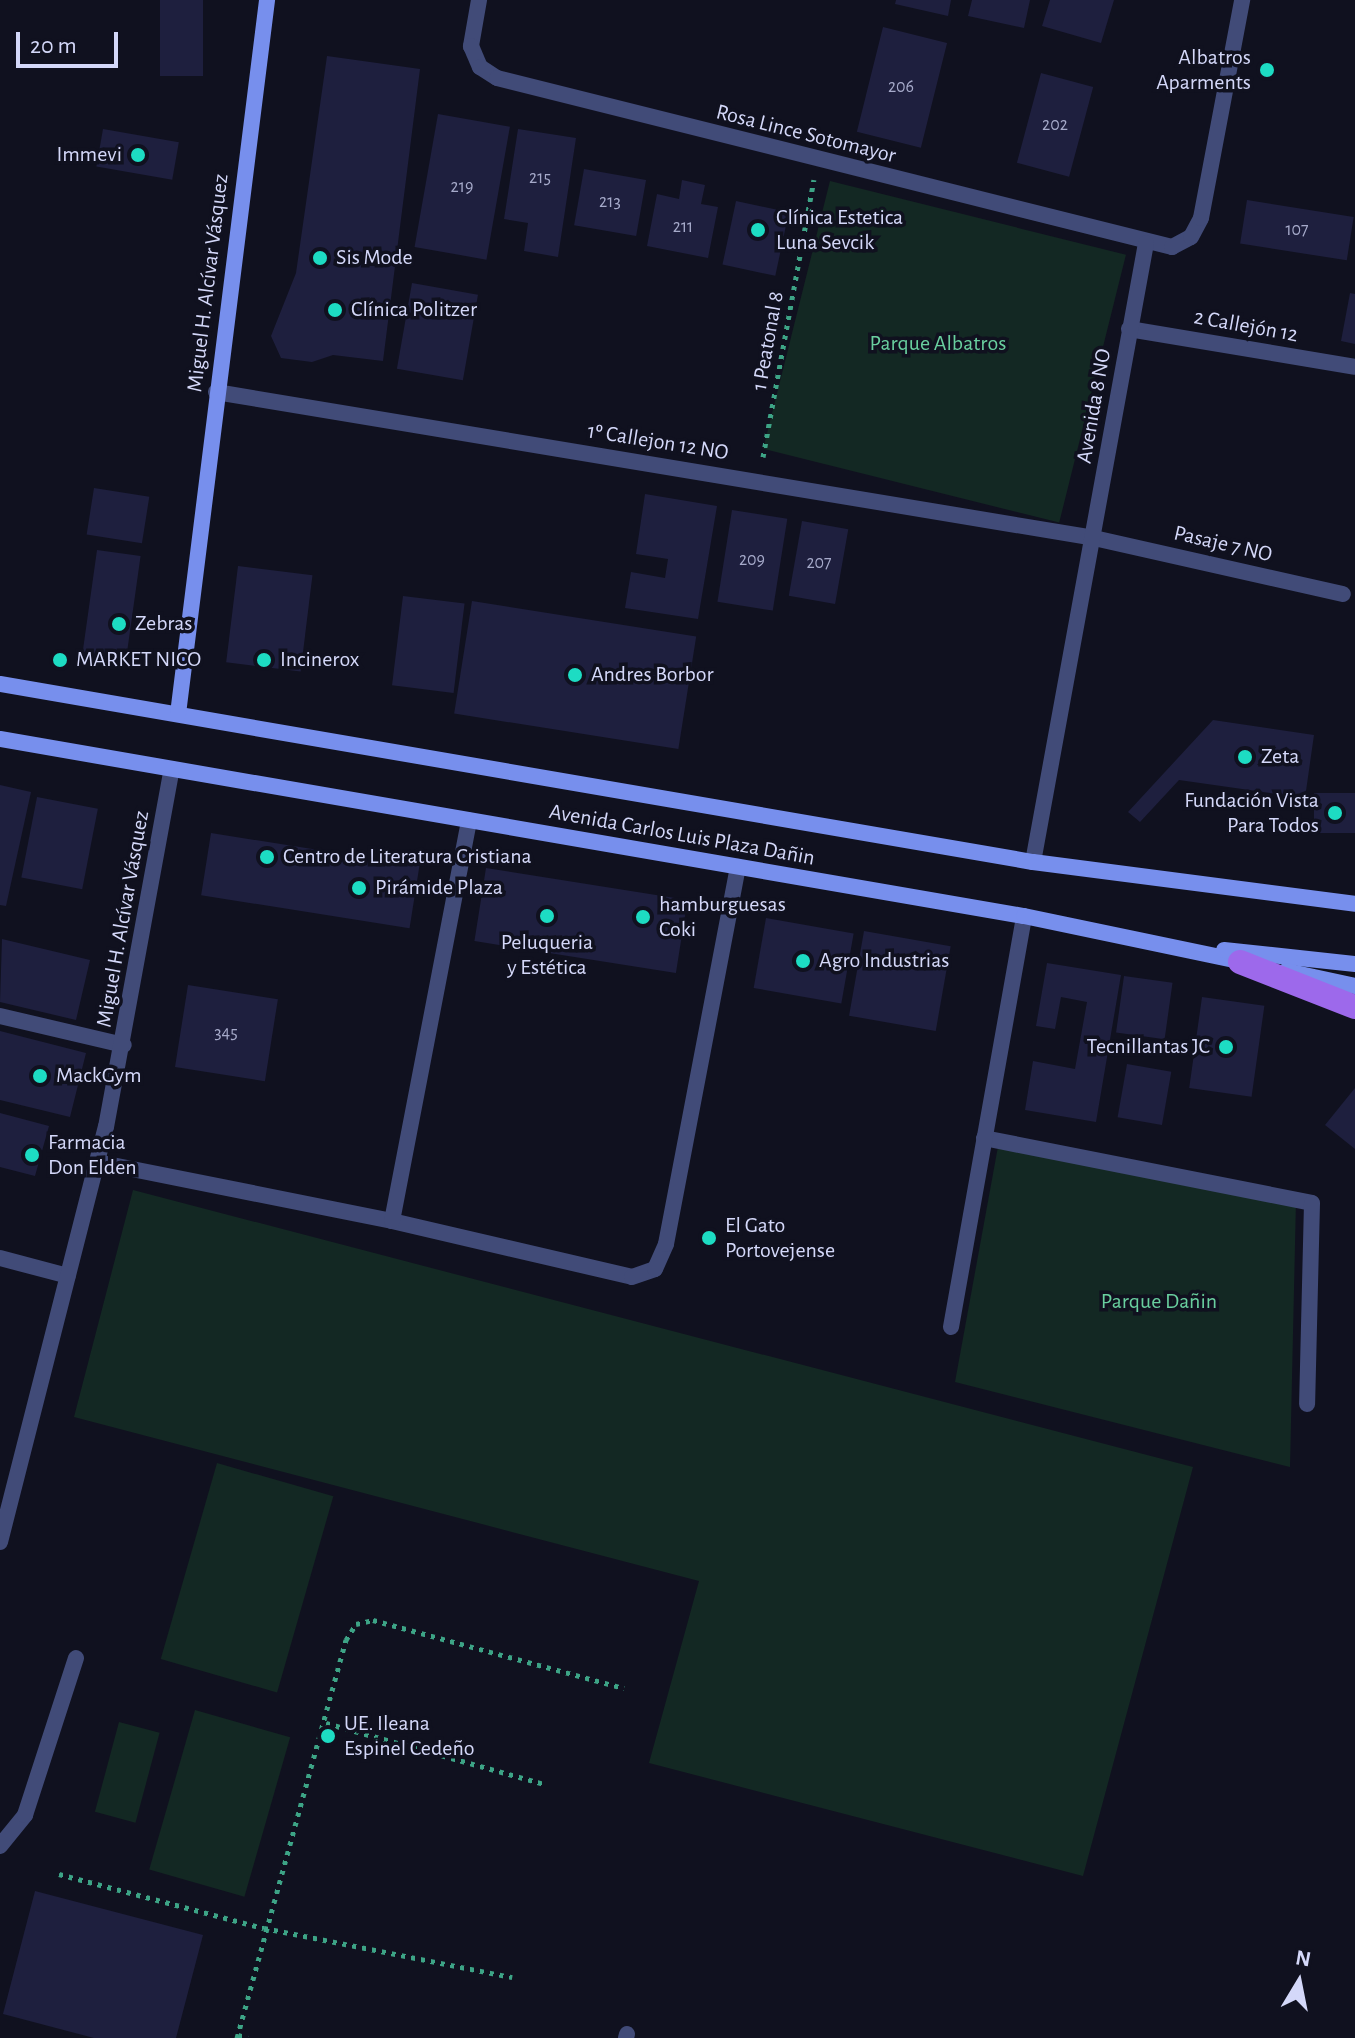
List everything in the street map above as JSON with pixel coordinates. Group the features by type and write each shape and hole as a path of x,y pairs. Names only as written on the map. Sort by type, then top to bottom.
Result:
{"main road":[{"name":"Miguel H. Alcívar Vásquez","path":"178,714 267,0"},
{"name":"Avenida Carlos Luis Plaza Dañin","path":"0,684 1033,862 1355,904"},
{"name":"Avenida Carlos Luis Plaza Dañin","path":"0,739 1024,916 1355,986"},
{"path":"1178,948 1280,952 1355,964"},
{"path":"1240,962 1355,1007"}],"street":[{"name":"Rosa Lince Sotomayor","path":"479,0 471,46 480,67 497,78 1146,243"},
{"path":"1146,243 1172,247 1191,237 1201,218 1242,0"},
{"name":"Avenida 8 NO","path":"1033,862 1146,243"},
{"name":"2 Callejón 12","path":"1129,329 1355,367"},
{"name":"1º Callejon 12 NO","path":"216,392 1094,538"},
{"name":"Pasaje 7 NO","path":"1094,538 1343,594"},
{"name":"Miguel H. Alcívar Vásquez","path":"0,1542 7,1482 68,1276 124,1045 172,769"},
{"path":"392,1221 469,820"},
{"path":"97,1162 392,1221 632,1277 655,1269 666,1244 738,867"},
{"path":"951,1327 1024,916"},
{"path":"0,1016 124,1045"},
{"path":"984,1138 1312,1203 1307,1404"},
{"path":"0,1258 68,1276"},
{"path":"0,1846 25,1815 76,1658"}],"path":[{"name":"1 Peatonal 8","path":"758,481 818,159"},
{"path":"248,2038 237,2036 264,1928 326,1723 346,1640 356,1624 373,1620 624,1688"},
{"path":"326,1723 545,1784"},
{"path":"59,1874 264,1928 512,1977"}],"green space":[{"name":"Parque Albatros","path":"830,181 1126,255 1059,523 763,449"},
{"name":"Parque Dañin","path":"999,1141 1296,1200 1290,1467 955,1382"},
{"path":"133,1190 1193,1467 1083,1876 649,1763 699,1581 74,1417"},
{"path":"217,1463 333,1496 277,1692 161,1659"},
{"path":"195,1710 290,1737 244,1897 149,1870"},
{"path":"119,1722 160,1733 135,1823 95,1812"}],"building":[{"path":"160,0 203,0 203,76 160,76"},
{"path":"896,0 951,0 948,16 895,4"},
{"path":"972,0 1030,0 1024,28 968,16"},
{"path":"1050,0 1114,0 1101,43 1042,26"},
{"path":"883,27 947,43 921,148 857,132"},
{"path":"327,56 420,69 383,361 333,355 312,362 281,358 271,336 296,273"},
{"path":"1041,73 1093,87 1069,177 1017,163"},
{"path":"438,114 510,127 486,260 415,247"},
{"name":"Immevi","path":"103,129 179,142 172,180 96,166"},
{"path":"518,129 576,138 558,257 524,251 528,223 504,219"},
{"path":"584,169 646,180 636,236 574,225"},
{"path":"682,180 705,185 701,204 718,207 708,258 647,246 657,194 679,199"},
{"path":"1247,200 1354,217 1347,260 1240,243"},
{"path":"736,201 789,212 775,276 722,265"},
{"path":"412,283 478,295 463,380 397,369"},
{"path":"1350,293 1355,294 1355,344 1341,341"},
{"path":"94,488 149,497 142,543 87,534"},
{"path":"645,494 717,506 698,619 625,608 631,572 665,578 668,559 636,554"},
{"path":"732,510 787,519 773,611 717,602"},
{"path":"802,521 848,529 835,604 789,596"},
{"path":"97,550 141,556 126,658 83,652"},
{"path":"238,566 312,575 301,671 226,662"},
{"path":"403,596 465,604 454,693 392,685"},
{"name":"Andres Borbor","path":"472,601 696,637 678,749 454,714"},
{"name":"Zeta","path":"1213,720 1314,735 1305,798 1179,780 1140,822 1128,812"},
{"path":"0,785 31,792 6,906 0,905"},
{"name":"Fundación Vista Para Todos","path":"1314,793 1355,793 1355,833 1314,833"},
{"path":"37,797 98,809 82,889 21,877"},
{"path":"211,833 419,866 410,928 201,895"},
{"path":"486,868 687,900 676,973 474,941"},
{"name":"Agro Industrias","path":"766,918 854,933 841,1003 754,988"},
{"path":"864,931 951,946 936,1031 849,1016"},
{"path":"2,939 90,960 76,1020 0,1002"},
{"path":"1047,963 1121,975 1096,1122 1025,1110 1033,1061 1075,1069 1087,1002 1061,997 1055,1029 1036,1026"},
{"path":"1124,976 1173,983 1165,1039 1116,1032"},
{"path":"188,985 278,999 265,1081 175,1067"},
{"name":"Tecnillantas JC","path":"1202,997 1264,1006 1252,1097 1189,1088"},
{"name":"MackGym","path":"0,1031 86,1053 70,1117 0,1100"},
{"path":"1127,1064 1171,1072 1162,1125 1118,1117"},
{"path":"1355,1088 1355,1149 1325,1125"},
{"path":"0,1113 49,1126 35,1176 0,1167"},
{"path":"35,1891 203,1935 176,2038 94,2038 3,2014"}],"place":[{"name":"Albatros Aparments","path":"1267,70"},
{"name":"Immevi","path":"138,155"},
{"name":"Clínica Estetica Luna Sevcik","path":"758,230"},
{"name":"Sis Mode","path":"320,258"},
{"name":"Clínica Politzer","path":"335,310"},
{"name":"Zebras","path":"119,624"},
{"name":"MARKET NICO","path":"60,660"},
{"name":"Incinerox","path":"264,660"},
{"name":"Andres Borbor","path":"575,675"},
{"name":"Zeta","path":"1245,757"},
{"name":"Fundación Vista Para Todos","path":"1335,813"},
{"name":"Centro de Literatura Cristiana","path":"267,857"},
{"name":"Pirámide Plaza","path":"359,888"},
{"name":"Peluqueria y Estética","path":"547,916"},
{"name":"hamburguesas Coki","path":"643,917"},
{"name":"Agro Industrias","path":"803,961"},
{"name":"Tecnillantas JC","path":"1226,1047"},
{"name":"MackGym","path":"40,1076"},
{"name":"Farmacia Don Elden","path":"32,1155"},
{"name":"El Gato Portovejense","path":"709,1238"},
{"name":"UE. Ileana Espinel Cedeño","path":"328,1736"}]}
